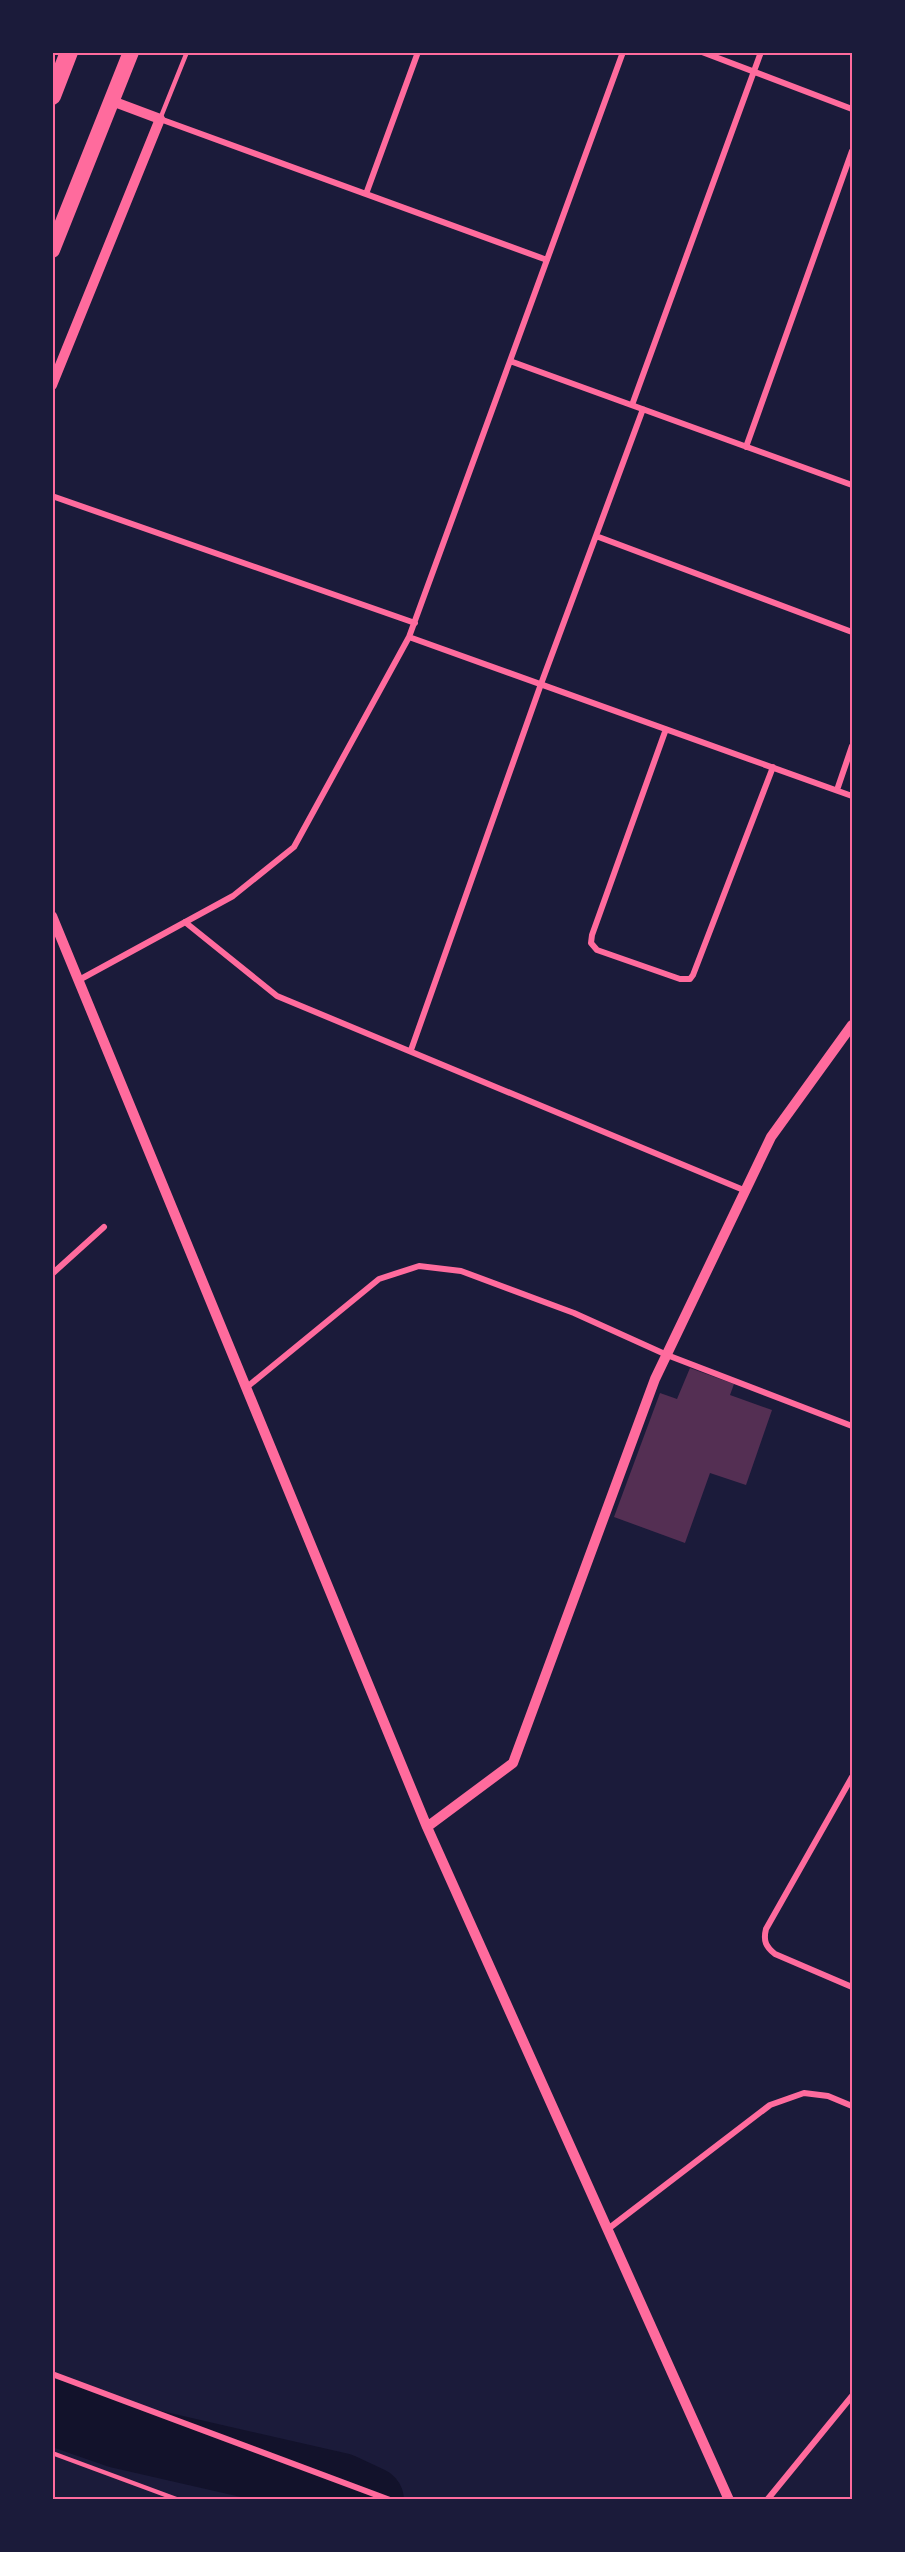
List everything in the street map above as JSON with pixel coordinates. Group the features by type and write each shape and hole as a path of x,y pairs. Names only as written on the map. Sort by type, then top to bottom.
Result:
{"highway":[{"path":"52,96 69,52"},
{"path":"52,250 131,52"}],"street":[{"path":"366,194 418,52"},
{"path":"79,980 233,896 294,847 415,623 623,52"},
{"path":"702,52 852,109"},
{"path":"632,405 761,52"},
{"path":"112,101 547,260"},
{"path":"52,385 160,119"},
{"path":"746,447 852,151"},
{"path":"510,361 852,485"},
{"path":"411,1050 541,684 643,409"},
{"path":"52,496 415,623"},
{"path":"596,536 852,632"},
{"path":"409,637 852,796"},
{"path":"666,729 592,935 591,943 597,950 680,979 690,979 773,767"},
{"path":"837,790 852,746"},
{"path":"52,916 248,1387 427,1827 729,2499"},
{"path":"185,922 277,996 746,1191"},
{"path":"427,1827 513,1763 647,1401 667,1355 771,1137 852,1025"},
{"path":"52,1274 104,1227"},
{"path":"248,1387 380,1279 419,1266 461,1271 574,1313 667,1355 852,1426"},
{"path":"852,1776 766,1929 764,1938 768,1949 775,1954 852,1987"},
{"path":"608,2229 770,2105 804,2093 828,2096 852,2106"},
{"path":"52,2374 390,2499"},
{"path":"767,2499 852,2396"}],"lane":[{"path":"160,119 187,52"},
{"path":"52,2453 179,2499"}],"building":[{"path":"690,1368 734,1384 730,1395 772,1410 746,1485 710,1473 685,1543 614,1517 660,1393 677,1399"}],"waterway":[{"path":"52,2412 118,2435 341,2486 371,2500"}]}
